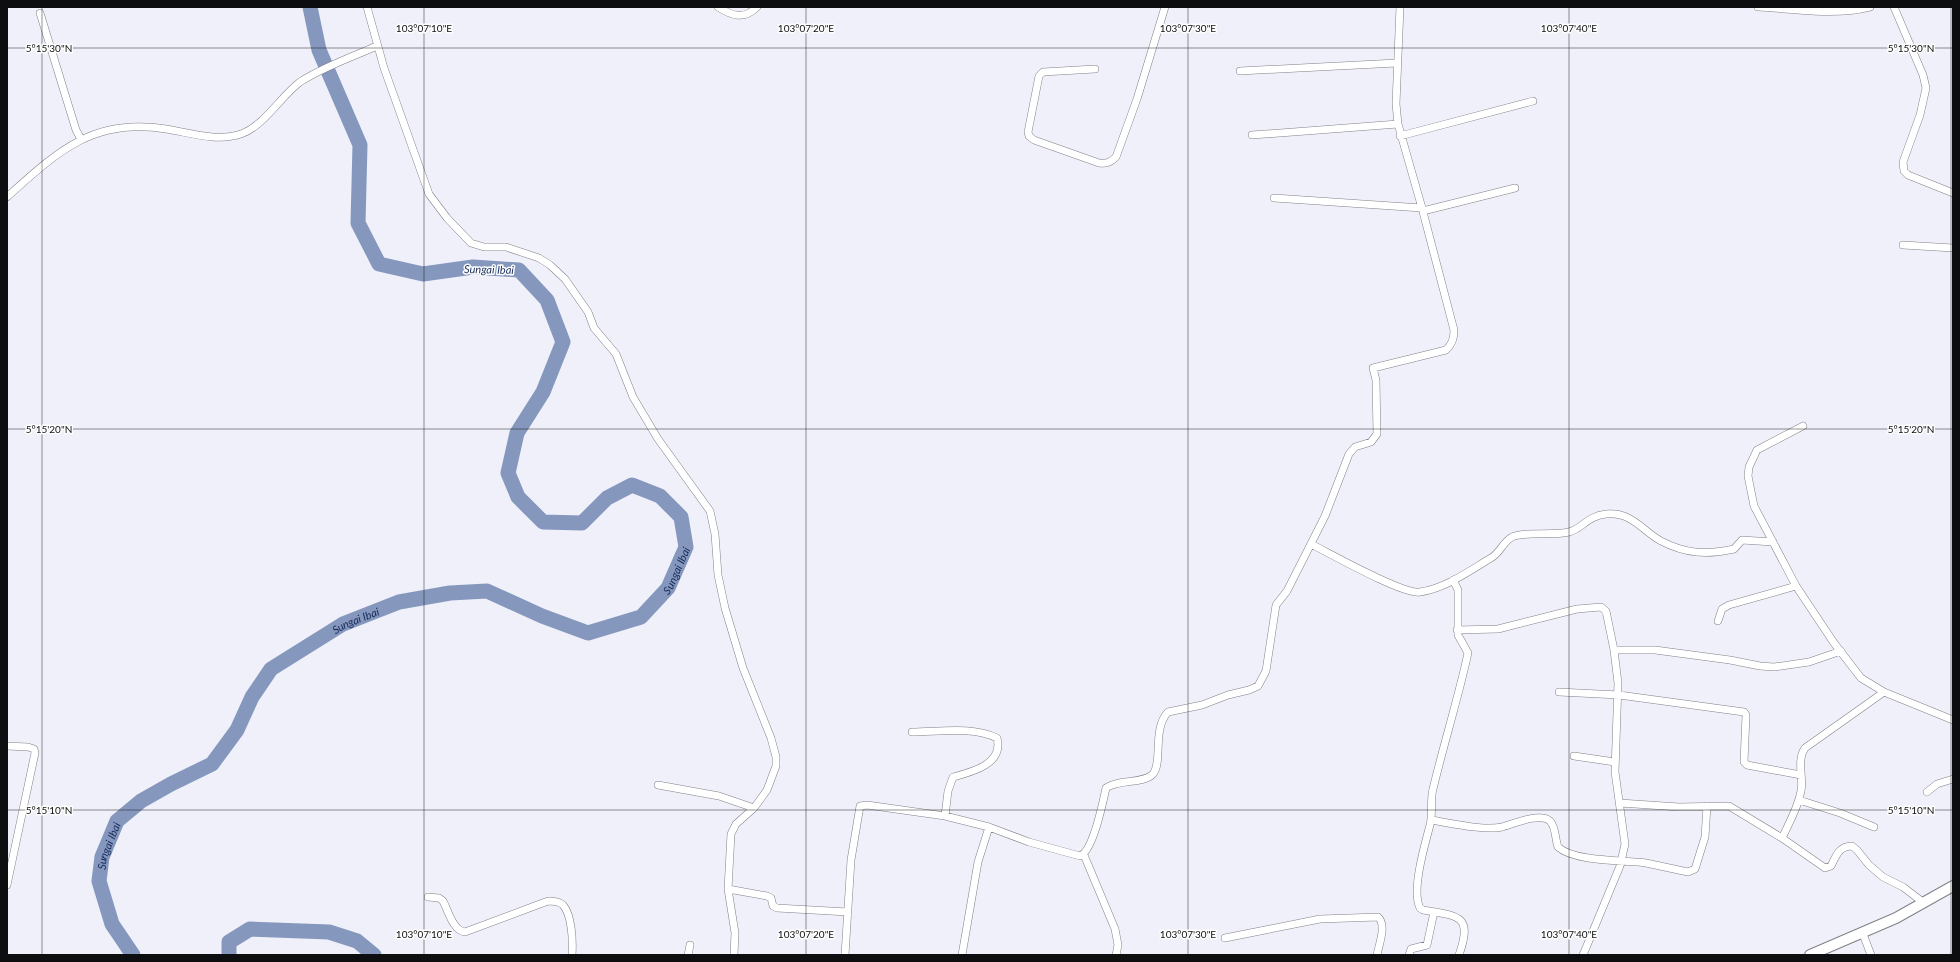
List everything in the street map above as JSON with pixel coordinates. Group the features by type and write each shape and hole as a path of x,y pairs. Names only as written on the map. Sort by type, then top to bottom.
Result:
{"main road":[{"path":"1810,955 1863,934 1924,903 1953,886"}],"street":[{"path":"367,7 377,46 424,184 437,204 456,228 471,243 484,247 506,247 539,258 550,264 565,279 584,307 594,328 616,354 633,397 658,439 710,511 714,526 718,575 725,608 744,668 773,744 776,766 767,790 754,808 732,828 728,889 734,933 734,955"},
{"path":"718,7 736,16 743,16 758,7"},
{"path":"1095,69 1043,72 1039,76 1028,132 1029,136 1034,140 1099,163 1106,164 1112,162 1116,157 1137,99 1165,7"},
{"path":"1116,955 1118,945 1115,929 1084,855 1100,815 1106,788 1115,784 1146,777 1152,774 1155,770 1160,724 1168,712 1202,705 1258,686 1266,671 1276,606 1287,591 1325,516 1350,454 1355,446 1371,442 1377,434 1376,380 1373,368 1446,350 1451,345 1454,338 1454,330 1423,209 1400,136 1398,124 1396,104 1400,7"},
{"path":"1758,7 1843,11 1870,7"},
{"path":"1894,7 1923,75 1926,88 1920,115 1903,162 1904,171 1908,175 1953,193"},
{"path":"40,13 76,130 81,139"},
{"path":"7,196 28,177 81,139 97,132 139,126 219,137 242,133 256,124 300,83 313,75 377,46"},
{"path":"1240,71 1397,62"},
{"path":"1400,136 1533,101"},
{"path":"1252,135 1398,124"},
{"path":"1274,198 1423,209 1515,188"},
{"path":"1903,246 1953,248"},
{"path":"1803,426 1756,450 1749,467 1748,476 1754,506 1796,586 1840,651 1861,678 1884,692 1953,720"},
{"path":"1311,544 1405,591 1420,592 1453,580 1496,555 1510,538 1521,535 1549,535 1569,532 1591,518 1605,514 1620,515 1629,518 1638,522 1662,541 1700,554 1734,549 1742,540 1773,542"},
{"path":"1453,580 1458,590 1457,630 1459,639 1466,646 1468,653 1450,729 1433,788 1431,820 1418,883 1417,901 1420,908 1453,916 1462,923 1465,928 1464,940 1459,955"},
{"path":"1718,621 1722,609 1729,605 1796,586"},
{"path":"1457,630 1498,629 1577,609 1601,607 1606,611 1614,650 1619,695 1615,762 1625,844 1621,862 1583,955"},
{"path":"1614,650 1655,650 1774,667 1809,662 1840,651"},
{"path":"1559,692 1619,695 1744,712 1746,715 1744,762 1747,765 1800,775"},
{"path":"1782,838 1799,800 1802,789 1800,775 1801,756 1805,748 1884,692"},
{"path":"912,732 972,732 988,734 997,738 997,752 989,763 984,767 953,777 948,791 945,816"},
{"path":"7,746 28,747 34,749 36,753 7,885"},
{"path":"1574,756 1615,762"},
{"path":"1927,792 1936,784 1953,779"},
{"path":"658,785 719,796 754,808"},
{"path":"1799,800 1840,813 1874,827"},
{"path":"1620,803 1679,807 1723,806 1734,808 1782,838 1825,868 1831,866 1838,852 1842,848 1852,846 1869,865 1883,877 1903,887 1924,903"},
{"path":"845,955 851,860 860,806 867,805 945,816 989,827 1029,842 1076,856 1084,855"},
{"path":"1431,820 1493,828 1530,819 1545,818 1549,820 1553,826 1556,843 1562,851 1621,862 1645,863 1688,872 1693,871 1697,864 1705,837 1707,806"},
{"path":"962,955 978,862 989,827"},
{"path":"728,889 767,896 771,898 773,906 777,908 848,912"},
{"path":"428,897 439,898 443,901 460,932 465,932 548,901 556,901 562,904 566,911 572,931 572,955"},
{"path":"1409,955 1411,949 1427,945 1434,912"},
{"path":"1225,938 1320,919 1378,918 1381,920 1383,927 1378,955"},
{"path":"1863,934 1871,955"},
{"path":"688,955 690,946"}],"waterway":[{"name":"Sungai Ibai","path":"133,955 112,924 99,881 102,857 117,821 141,801 171,784 212,764 237,730 252,697 271,669 343,624 399,602 450,593 487,591 542,616 588,633 641,617 668,588 686,547 681,517 660,496 632,485 607,498 582,523 543,522 518,497 508,473 517,433 543,392 563,342 547,300 519,270 473,267 423,274 379,264 358,223 360,145 319,50 310,7"},
{"name":"Sungai Ibai","path":"229,955 229,942 250,929 329,932 357,941 374,955"}]}
